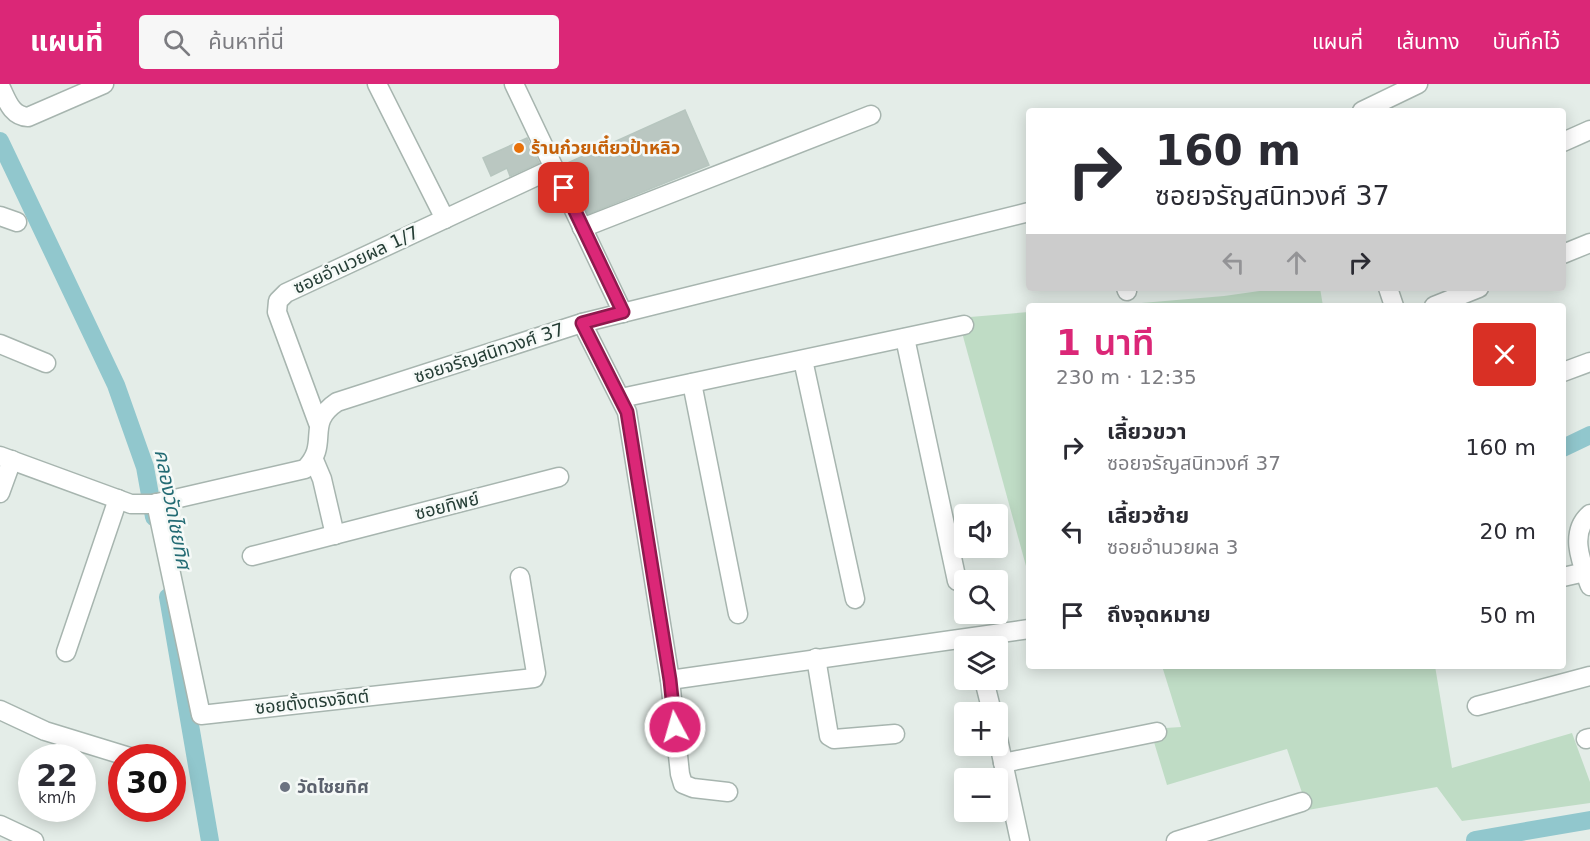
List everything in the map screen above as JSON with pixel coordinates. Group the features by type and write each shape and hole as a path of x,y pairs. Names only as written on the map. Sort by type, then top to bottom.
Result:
{"street":[{"path":"0,86 12,110 21,116 28,117 104,84"},
{"path":"377,84 445,219"},
{"path":"514,84 623,312"},
{"path":"1368,108 1418,84"},
{"path":"582,228 871,115"},
{"path":"1566,141 1590,130"},
{"name":"ซอยอำนวยผล 1/7","path":"318,423 277,312 278,301 285,293 554,168"},
{"name":"ซอยจรัญสนิทวงศ์ 37","path":"318,423 326,410 337,402 582,323 1026,213"},
{"path":"1566,253 1590,243"},
{"path":"1442,303 1472,291"},
{"path":"582,323 627,412 670,680 683,784 693,788 728,792"},
{"path":"621,398 964,325"},
{"path":"905,338 955,570"},
{"path":"0,344 46,363"},
{"path":"803,360 855,599"},
{"path":"1566,371 1590,362"},
{"path":"692,383 738,614"},
{"path":"0,493 6,458 125,501 155,504 305,469 314,460 319,449 318,423"},
{"path":"314,460 322,479 334,535"},
{"name":"ซอยทิพย์","path":"252,556 559,477"},
{"path":"66,652 125,501"},
{"name":"ซอยตั้งตรงจิตต์","path":"155,504 201,715 534,678 536,673 520,577"},
{"path":"1566,577 1587,579 1578,553 1579,534 1585,519 1590,514"},
{"path":"996,636 1026,629"},
{"path":"670,680 816,658 954,643"},
{"path":"816,658 829,736 834,739 895,734"},
{"path":"1477,706 1590,676"},
{"path":"0,710 45,731 108,750"},
{"path":"1003,763 1158,732"},
{"path":"1002,756 1020,841"},
{"path":"1176,841 1232,833 1302,802"},
{"path":"0,825 34,841"}],"green space":[{"path":"1259,291 1320,291 1322,303 1141,303"},
{"path":"1026,312 1026,566 958,318"},
{"path":"1163,669 1436,669 1452,768 1572,733 1590,782 1590,803 1462,821 1437,787 1308,810 1287,749 1167,785 1150,729 1181,727"}],"building":[{"path":"685,110 709,165 588,214 565,164"},
{"name":"ร้านก๋วยเตี๋ยวป้าหลิว","path":"527,138 539,163 510,176 507,168 491,176 483,158"}],"waterway":[{"name":"คลองวัดไชยทิศ","path":"0,141 116,385 145,467 154,517"},
{"path":"1566,447 1590,435"},
{"name":"คลองวัดไชยทิศ","path":"168,597 210,841"},
{"path":"1475,840 1590,820"}],"place":[{"name":"ร้านก๋วยเตี๋ยวป้าหลิว","path":"519,148"},
{"name":"วัดไชยทิศ","path":"285,787"}],"route":[{"path":"564,188 623,312 582,323 627,412 670,680 675,727"}]}
